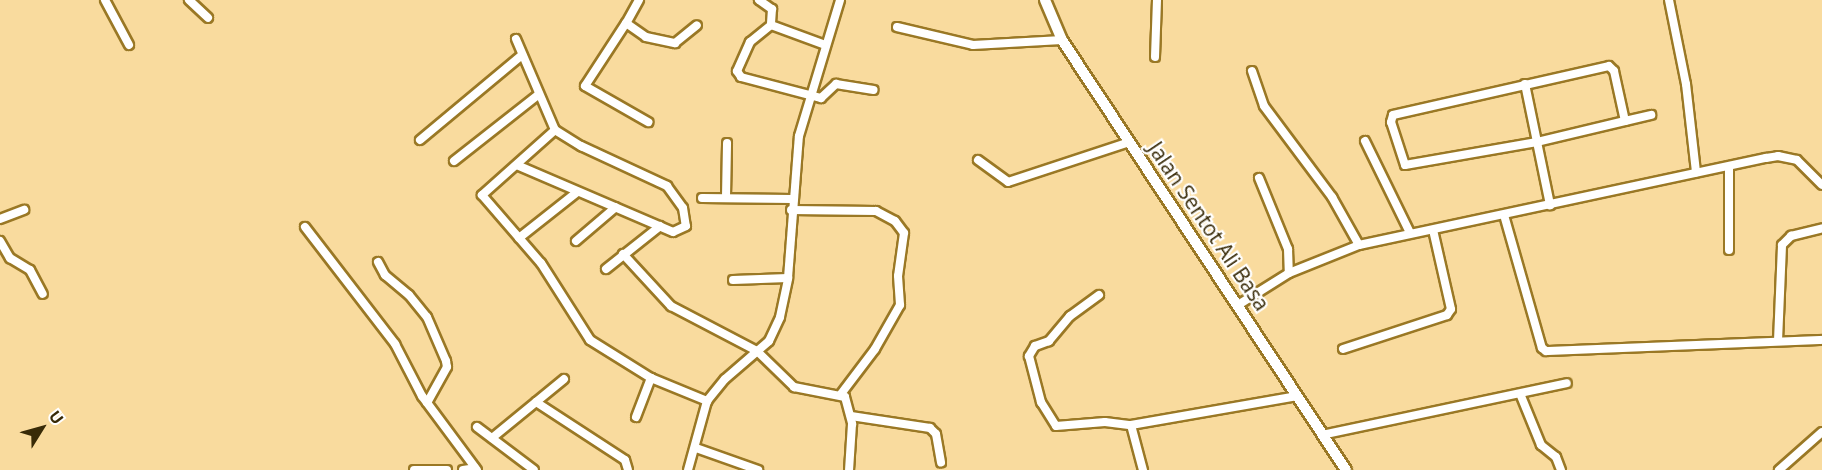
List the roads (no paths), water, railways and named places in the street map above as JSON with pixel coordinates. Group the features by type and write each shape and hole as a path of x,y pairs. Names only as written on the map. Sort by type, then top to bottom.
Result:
{"main road":[{"name":"Jalan Sentot Ali Basa","path":"1045,0 1062,40 1298,396 1326,434 1346,470"}],"street":[{"path":"105,0 129,45"},
{"path":"189,0 208,18"},
{"path":"639,0 585,86 648,122"},
{"path":"759,0 772,9 771,26 750,42 738,75 821,98 836,84 874,90"},
{"path":"688,470 696,448 707,401 769,341 780,317 788,278 791,210 799,136 809,94 840,0"},
{"path":"1155,57 1157,0"},
{"path":"1669,0 1686,84 1696,172"},
{"path":"626,23 646,37 665,43 683,40 697,25"},
{"path":"771,26 825,45"},
{"path":"897,27 973,45 1062,40"},
{"path":"516,39 538,95 555,130 676,194 686,226 673,232 616,207 576,193 517,165"},
{"path":"420,140 522,55"},
{"path":"1624,122 1612,67 1525,84 1393,115 1391,122 1407,166 1537,142 1624,122 1651,115"},
{"path":"1252,71 1264,106 1332,197 1359,245"},
{"path":"1525,84 1550,205"},
{"path":"454,161 538,95"},
{"path":"555,130 482,195 541,263 584,333 604,350 651,378 707,401"},
{"path":"1365,141 1410,233"},
{"path":"978,160 1008,182 1130,142"},
{"path":"726,197 727,143"},
{"path":"1238,304 1289,273 1359,245 1696,172 1729,168 1766,158 1789,157 1822,185"},
{"path":"1729,168 1729,250"},
{"path":"1259,178 1288,249 1289,273"},
{"path":"519,238 576,193"},
{"path":"702,198 792,199"},
{"path":"576,241 616,207"},
{"path":"0,219 24,210"},
{"path":"791,210 876,211 895,221 904,233 898,276 900,305 875,349 841,394"},
{"path":"1504,214 1546,351 1822,340"},
{"path":"606,270 660,225"},
{"path":"305,227 395,344 427,403 476,469"},
{"path":"1778,341 1782,245 1791,236 1822,228"},
{"path":"1343,349 1447,315 1451,309 1433,230"},
{"path":"0,242 10,258 30,270 43,294"},
{"path":"623,254 671,306 757,351 794,387 841,394"},
{"path":"378,262 385,275 409,295 427,317 446,361 447,368 427,403"},
{"path":"733,279 788,278"},
{"path":"1098,295 1070,316 1049,341 1031,350 1034,380 1041,402 1056,426 1105,422 1131,425 1298,396"},
{"path":"636,417 651,378"},
{"path":"492,438 564,379"},
{"path":"1326,434 1521,396 1567,382"},
{"path":"841,394 851,416 853,451 849,470"},
{"path":"1521,396 1541,445 1556,457 1561,470"},
{"path":"536,402 625,460 628,470"},
{"path":"851,416 930,428 936,434 941,463"},
{"path":"1131,425 1143,470"},
{"path":"477,427 534,470"},
{"path":"1779,470 1822,432"},
{"path":"696,448 758,470"},
{"path":"463,470 476,469"},
{"path":"414,470 445,470"}]}
